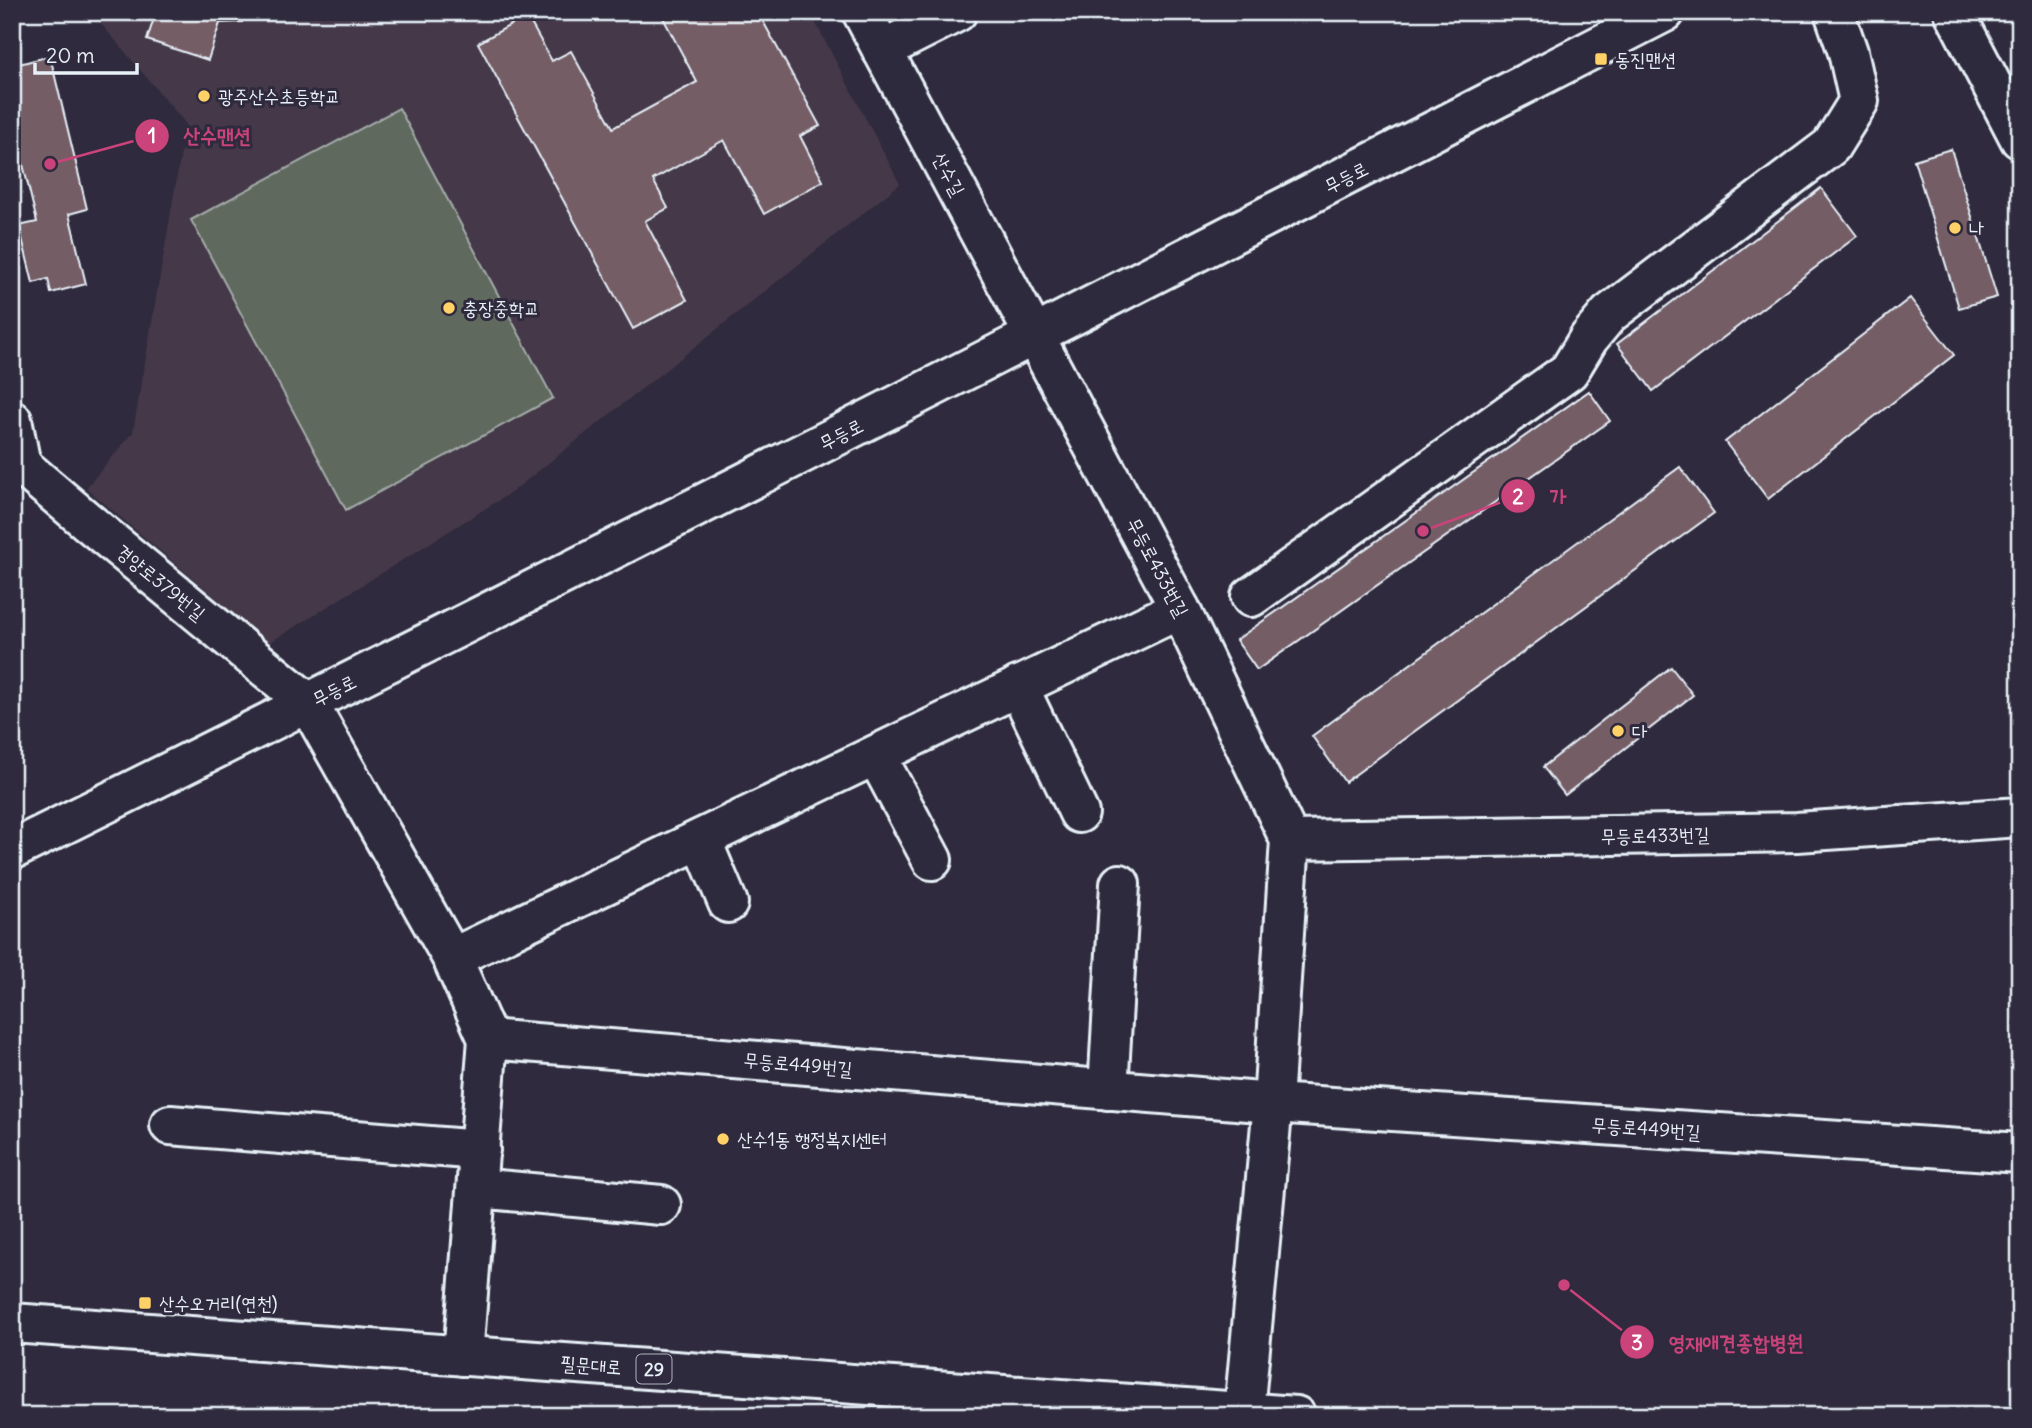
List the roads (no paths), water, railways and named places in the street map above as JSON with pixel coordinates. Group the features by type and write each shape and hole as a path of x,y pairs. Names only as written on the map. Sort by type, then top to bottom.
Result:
{"street":[{"name":"산수길","path":"862,12 1036,336"},
{"path":"882,50 957,12"},
{"name":"무등로","path":"12,850 1036,336 1665,12"},
{"path":"1251,597 1569,371 1589,338 1609,314 1831,146 1859,101 1848,52 1834,12"},
{"path":"1954,12 2020,139"},
{"name":"무등로433번길","path":"1036,336 1180,609 1290,840 1273,1103"},
{"path":"12,420 17,466"},
{"name":"경양로379번길","path":"17,466 309,703"},
{"path":"452,958 1180,609"},
{"path":"1018,686 1079,813"},
{"path":"309,703 452,958 488,1039 463,1356"},
{"path":"876,755 932,860"},
{"name":"무등로433번길","path":"1290,840 1797,832 2020,817"},
{"path":"701,839 728,903"},
{"path":"1108,1090 1120,884"},
{"name":"무등로449번길","path":"488,1039 1273,1103 2020,1153"},
{"path":"1244,1412 1273,1103"},
{"path":"170,1125 480,1150"},
{"path":"477,1188 661,1205"},
{"name":"필문대로","path":"12,1322 1296,1416"}],"place":[{"name":"동진맨션","path":"1601,59"},
{"name":"광주산수초등학교","path":"204,96"},
{"name":"산수맨션","path":"50,164"},
{"name":"나","path":"1955,228"},
{"name":"충장중학교","path":"449,308"},
{"name":"가","path":"1423,531"},
{"name":"다","path":"1618,731"},
{"name":"산수1동 행정복지센터","path":"723,1139"},
{"name":"영재애견종합병원","path":"1564,1285"},
{"name":"산수오거리(연천)","path":"145,1303"}]}
